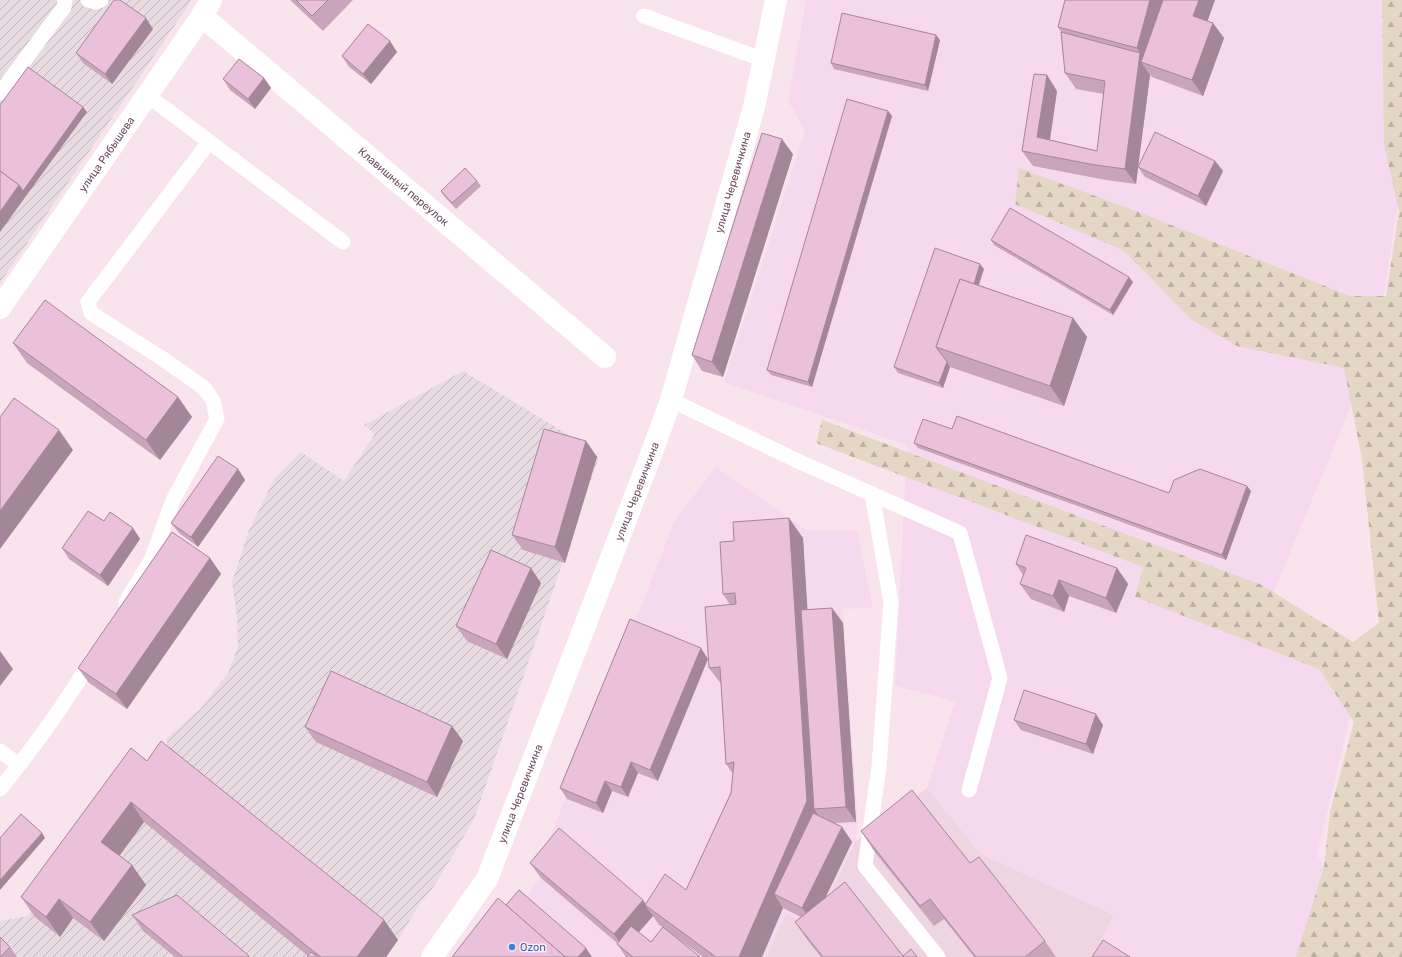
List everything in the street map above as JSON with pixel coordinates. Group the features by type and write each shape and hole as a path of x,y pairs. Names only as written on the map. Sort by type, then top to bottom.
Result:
{"street":[{"name":"улица Черевичкина","path":"432,957 487,880 671,400 754,108 776,0"},
{"name":"улица Рябышева","path":"0,308 206,8"},
{"name":"Клавишный переулок","path":"206,8 605,357"}],"lane":[{"path":"0,93 64,7 65,0"},
{"path":"88,0 96,2 101,0"},
{"path":"644,16 764,60"},
{"path":"147,95 343,242"},
{"path":"117,617 152,558 173,500 218,419 213,400 203,387 91,313 88,302 209,142"},
{"path":"671,400 802,463 960,533 1000,678 969,790"},
{"path":"872,494 891,602 879,767 865,866 938,957"},
{"path":"0,788 19,765 78,682 101,643"},
{"path":"0,751 19,765"}],"shaded area":[{"path":"0,0 192,0 0,283"},
{"path":"806,0 1385,0 1400,191 1376,346 1263,618 1317,657 1353,704 1317,855 1386,957 1092,957 1114,915 981,854 927,788 955,702 895,686 907,445 724,382 805,130 788,101"},
{"path":"463,371 577,440 575,449 599,457 475,817 437,882 419,905 386,957 0,957 0,921 28,916 141,764 170,757 166,739 200,709 228,673 238,647 237,617 232,582 249,530 274,479 301,452 344,481 375,434 364,425"},
{"path":"716,467 806,530 857,531 873,608 843,609 858,823 855,842 814,927 786,914 766,957 481,957 553,861 543,855 675,520"},
{"path":"927,788 981,854 1114,915 1092,957 766,957 786,913 814,927 855,842"}],"green space":[{"path":"1382,0 1402,0 1402,957 1296,957 1324,867 1330,812 1354,722 1319,669 1135,597 1143,567 816,443 822,420 1262,585 1353,642 1379,623 1362,459 1344,368 1237,346 1192,320 1123,250 1015,204 1019,168 1136,211 1350,296 1386,296 1399,211 1384,145"}],"building":[{"path":"114,0 120,0 146,18 105,74 76,53"},
{"path":"296,0 328,0 312,16"},
{"path":"1065,0 1150,0 1137,48 1058,27"},
{"path":"1163,0 1199,0 1193,16 1213,23 1192,80 1141,62"},
{"path":"842,13 936,35 925,85 831,63"},
{"path":"368,24 390,41 363,74 342,56"},
{"path":"1061,32 1140,53 1125,169 1095,165 1022,151 1034,74 1047,75 1037,137 1097,151 1105,81 1065,73"},
{"path":"239,59 264,78 248,99 223,79"},
{"path":"28,67 83,107 23,191 19,185 0,171 0,105"},
{"path":"847,99 888,111 808,382 767,370"},
{"path":"1155,132 1215,161 1198,196 1138,167"},
{"path":"762,133 782,139 712,362 692,355"},
{"path":"465,168 477,181 452,203 441,191"},
{"path":"0,171 19,185 0,212"},
{"path":"1010,208 1129,277 1110,310 991,240"},
{"path":"935,248 980,264 974,284 960,279 936,347 947,362 939,383 894,367"},
{"path":"960,279 1073,318 1050,386 936,347"},
{"path":"45,300 178,397 146,440 13,343"},
{"path":"14,398 59,430 0,511 0,417"},
{"path":"957,416 1169,493 1174,480 1200,469 1247,486 1222,555 914,443 923,419 952,429"},
{"path":"544,429 586,441 555,547 512,535"},
{"path":"218,456 238,469 191,537 171,523"},
{"path":"88,511 104,521 110,512 133,528 100,575 62,548"},
{"path":"789,518 807,801 739,957 716,957 645,905 665,874 686,890 731,793 734,762 726,764 720,667 709,668 705,607 736,604 735,593 723,594 720,542 734,541 733,522"},
{"path":"172,532 210,558 116,694 78,668"},
{"path":"1026,535 1117,568 1106,598 1059,580 1053,596 1020,584 1026,568 1016,564"},
{"path":"491,550 531,568 496,644 456,626"},
{"path":"832,608 846,807 814,809 801,610"},
{"path":"630,619 701,648 650,770 631,762 621,787 605,781 596,803 560,788"},
{"path":"331,671 452,726 427,782 305,727"},
{"path":"1024,690 1096,714 1086,744 1014,720"},
{"path":"161,741 384,920 357,957 321,957 131,802 101,842 132,865 90,922 59,899 46,917 21,897 131,748 147,761"},
{"path":"912,790 970,863 979,857 1045,941 1025,957 976,957 930,899 920,906 861,831"},
{"path":"813,813 842,827 802,908 774,894"},
{"path":"21,814 42,833 0,880 0,838"},
{"path":"559,828 643,900 614,934 530,863"},
{"path":"845,882 903,956 911,949 917,957 823,957 795,922"},
{"path":"519,890 586,948 578,957 564,956 506,905"},
{"path":"177,895 249,956 183,957 132,915"},
{"path":"498,898 564,956 567,957 452,957"},
{"path":"631,926 651,942 663,927 700,957 633,957 617,944"},
{"path":"0,937 10,947 0,957"},
{"path":"1103,940 1130,957 1092,957"},
{"path":"311,952 318,957 307,957"}],"place":[{"name":"Ozon","path":"512,947"}]}
